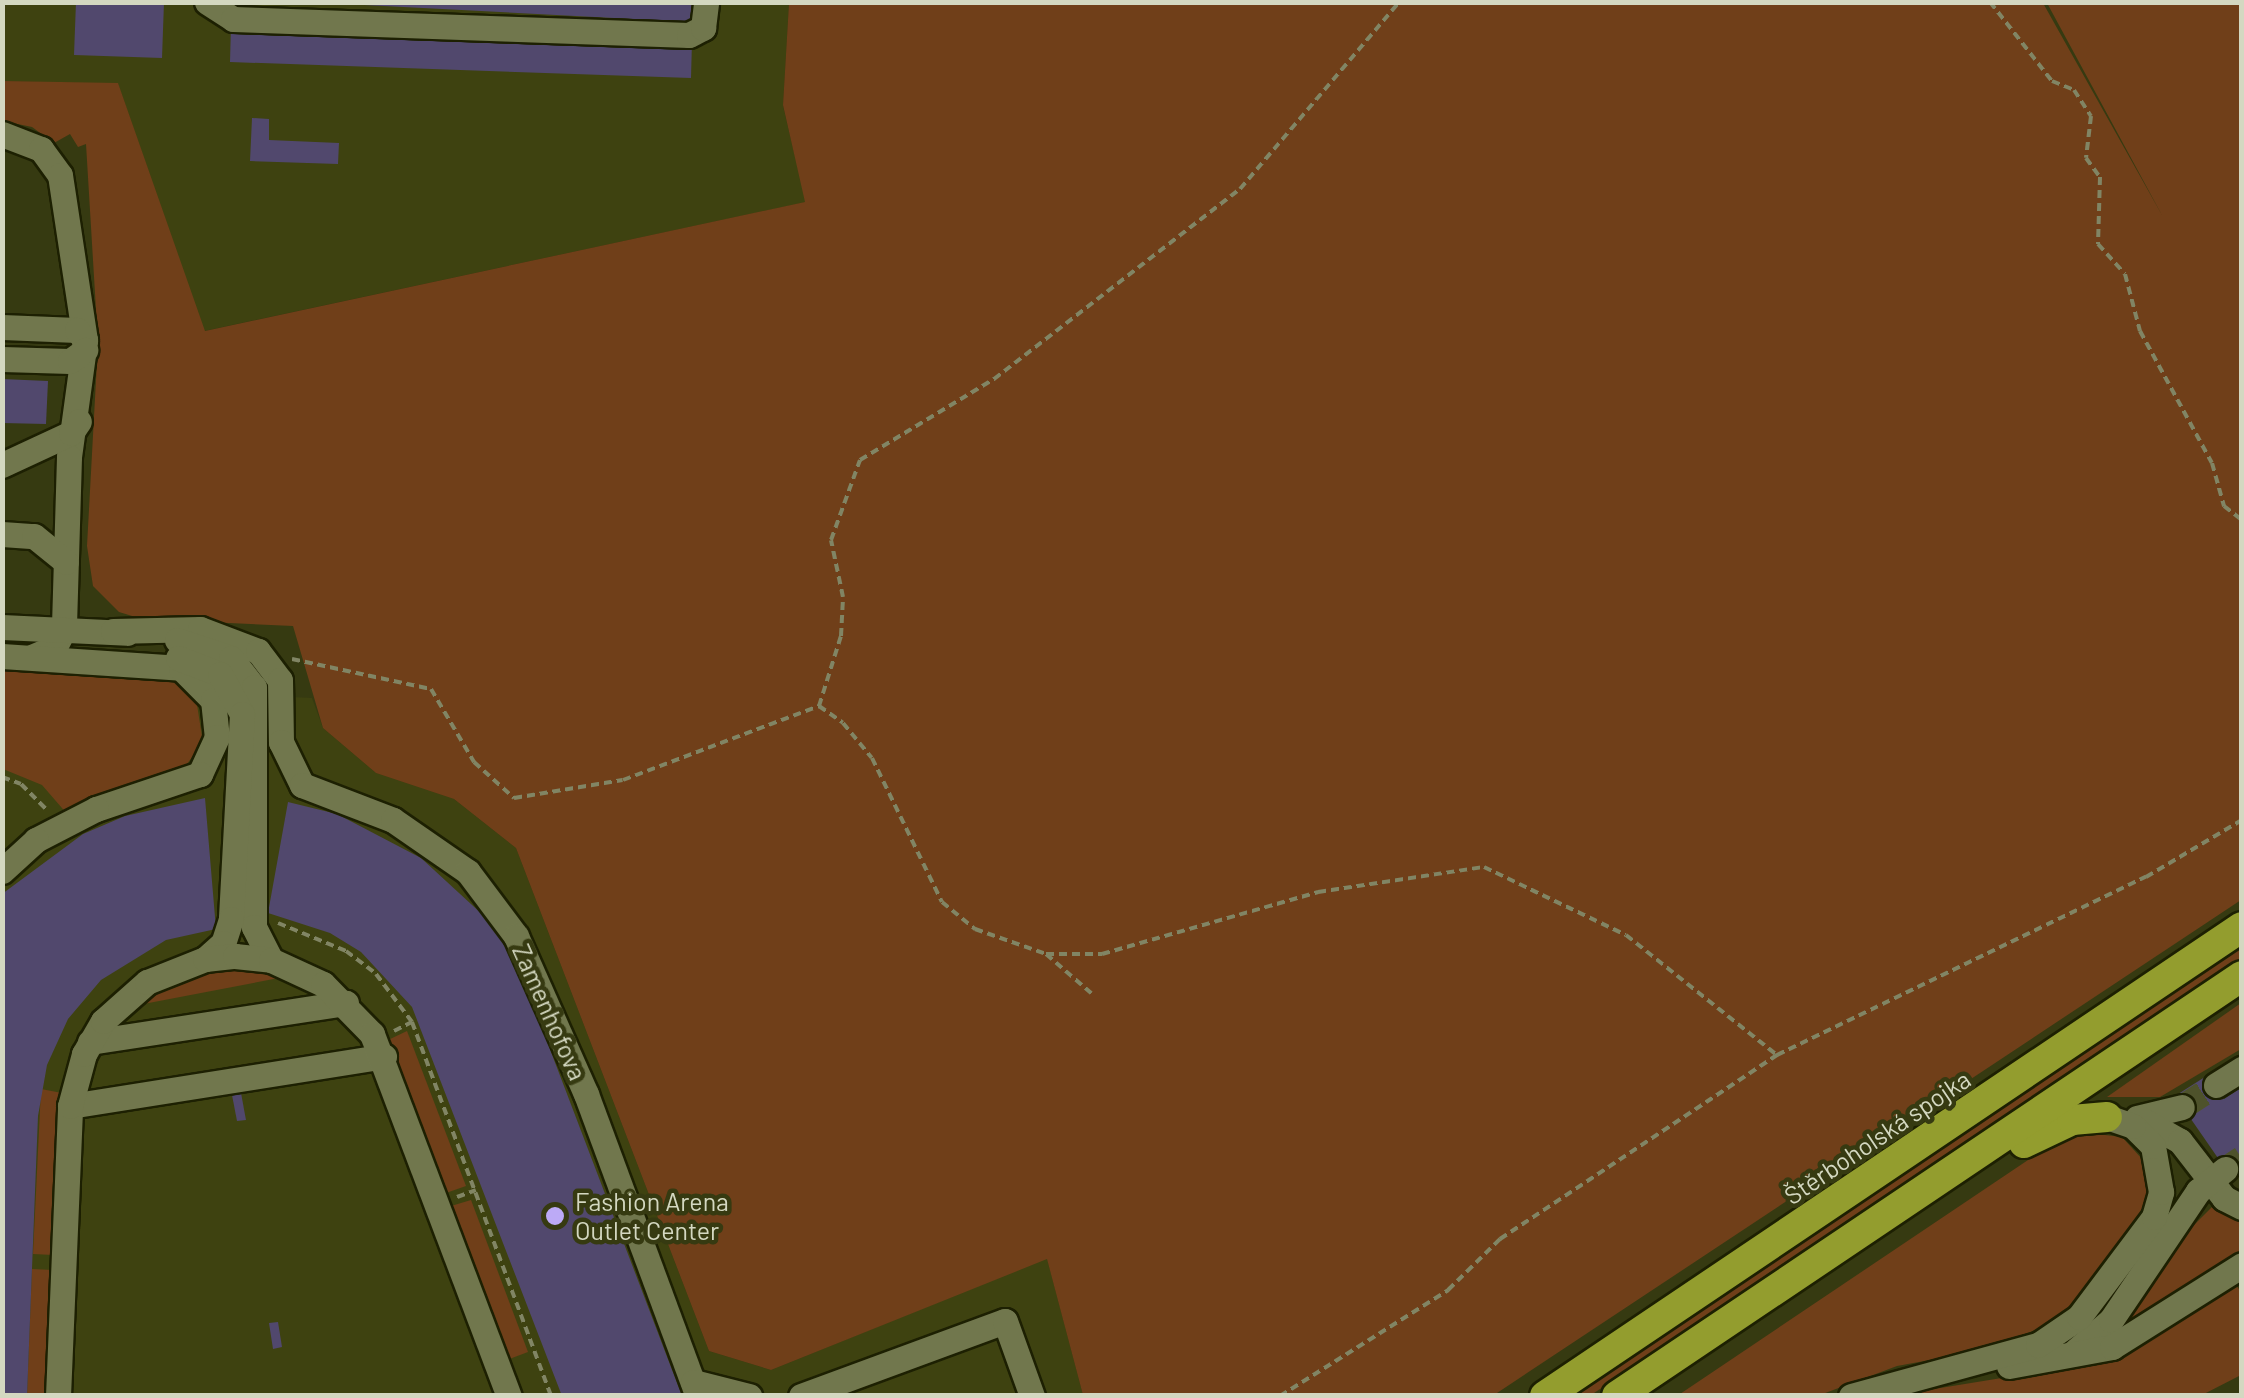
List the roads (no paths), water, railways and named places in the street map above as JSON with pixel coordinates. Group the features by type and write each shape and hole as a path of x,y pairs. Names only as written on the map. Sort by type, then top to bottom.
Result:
{"highway":[{"name":"Štěrboholská spojka","path":"1545,1396 2242,927"},
{"path":"1617,1396 2242,976"},
{"path":"1796,1275 2054,1126 2107,1117"}],"street":[{"path":"207,2 233,19 689,35 703,28 706,2"},
{"path":"2,134 41,149 60,174 86,345 79,422 70,448 64,629 55,647 32,657"},
{"path":"2,327 76,330 86,345"},
{"path":"2,359 70,362 86,345"},
{"path":"2,464 71,433 79,422"},
{"path":"2,534 34,536 66,562"},
{"path":"2,627 113,631 200,644 231,658 250,677 257,708 254,926 271,960"},
{"name":"Zamenhofova","path":"113,631 217,631 258,651 275,668 282,742 294,776 313,792 394,820 451,855 516,936 586,1094 696,1389"},
{"path":"2,656 198,662 220,674 240,704 231,919 223,943 206,959 148,982 116,1007 90,1042 70,1106 58,1396"},
{"path":"2,871 61,827 124,798 186,782 214,752 216,718 206,688 181,668 114,660"},
{"path":"206,959 271,960 323,984 346,1002 384,1056 509,1396"},
{"path":"90,1042 346,1002"},
{"path":"70,1106 384,1056"},
{"path":"2216,1085 2242,1068"},
{"path":"2107,1117 2138,1118 2182,1107"},
{"path":"1852,1396 1979,1365 2067,1328 2154,1217 2162,1179 2153,1146 2133,1126 2107,1117"},
{"path":"2138,1118 2180,1141 2218,1174 2224,1198 2242,1206"},
{"path":"2050,1362 2080,1349 2111,1320 2218,1174"},
{"path":"1979,1365 2050,1362 2112,1348 2242,1265"},
{"path":"802,1396 1005,1321 1032,1396"},
{"path":"696,1389 749,1396"}],"tunnel":[{"path":"2182,1107 2216,1085"},
{"path":"2225,1169 2242,1158"}],"place":[{"name":"Fashion Arena Outlet Center","path":"555,1216"}]}
